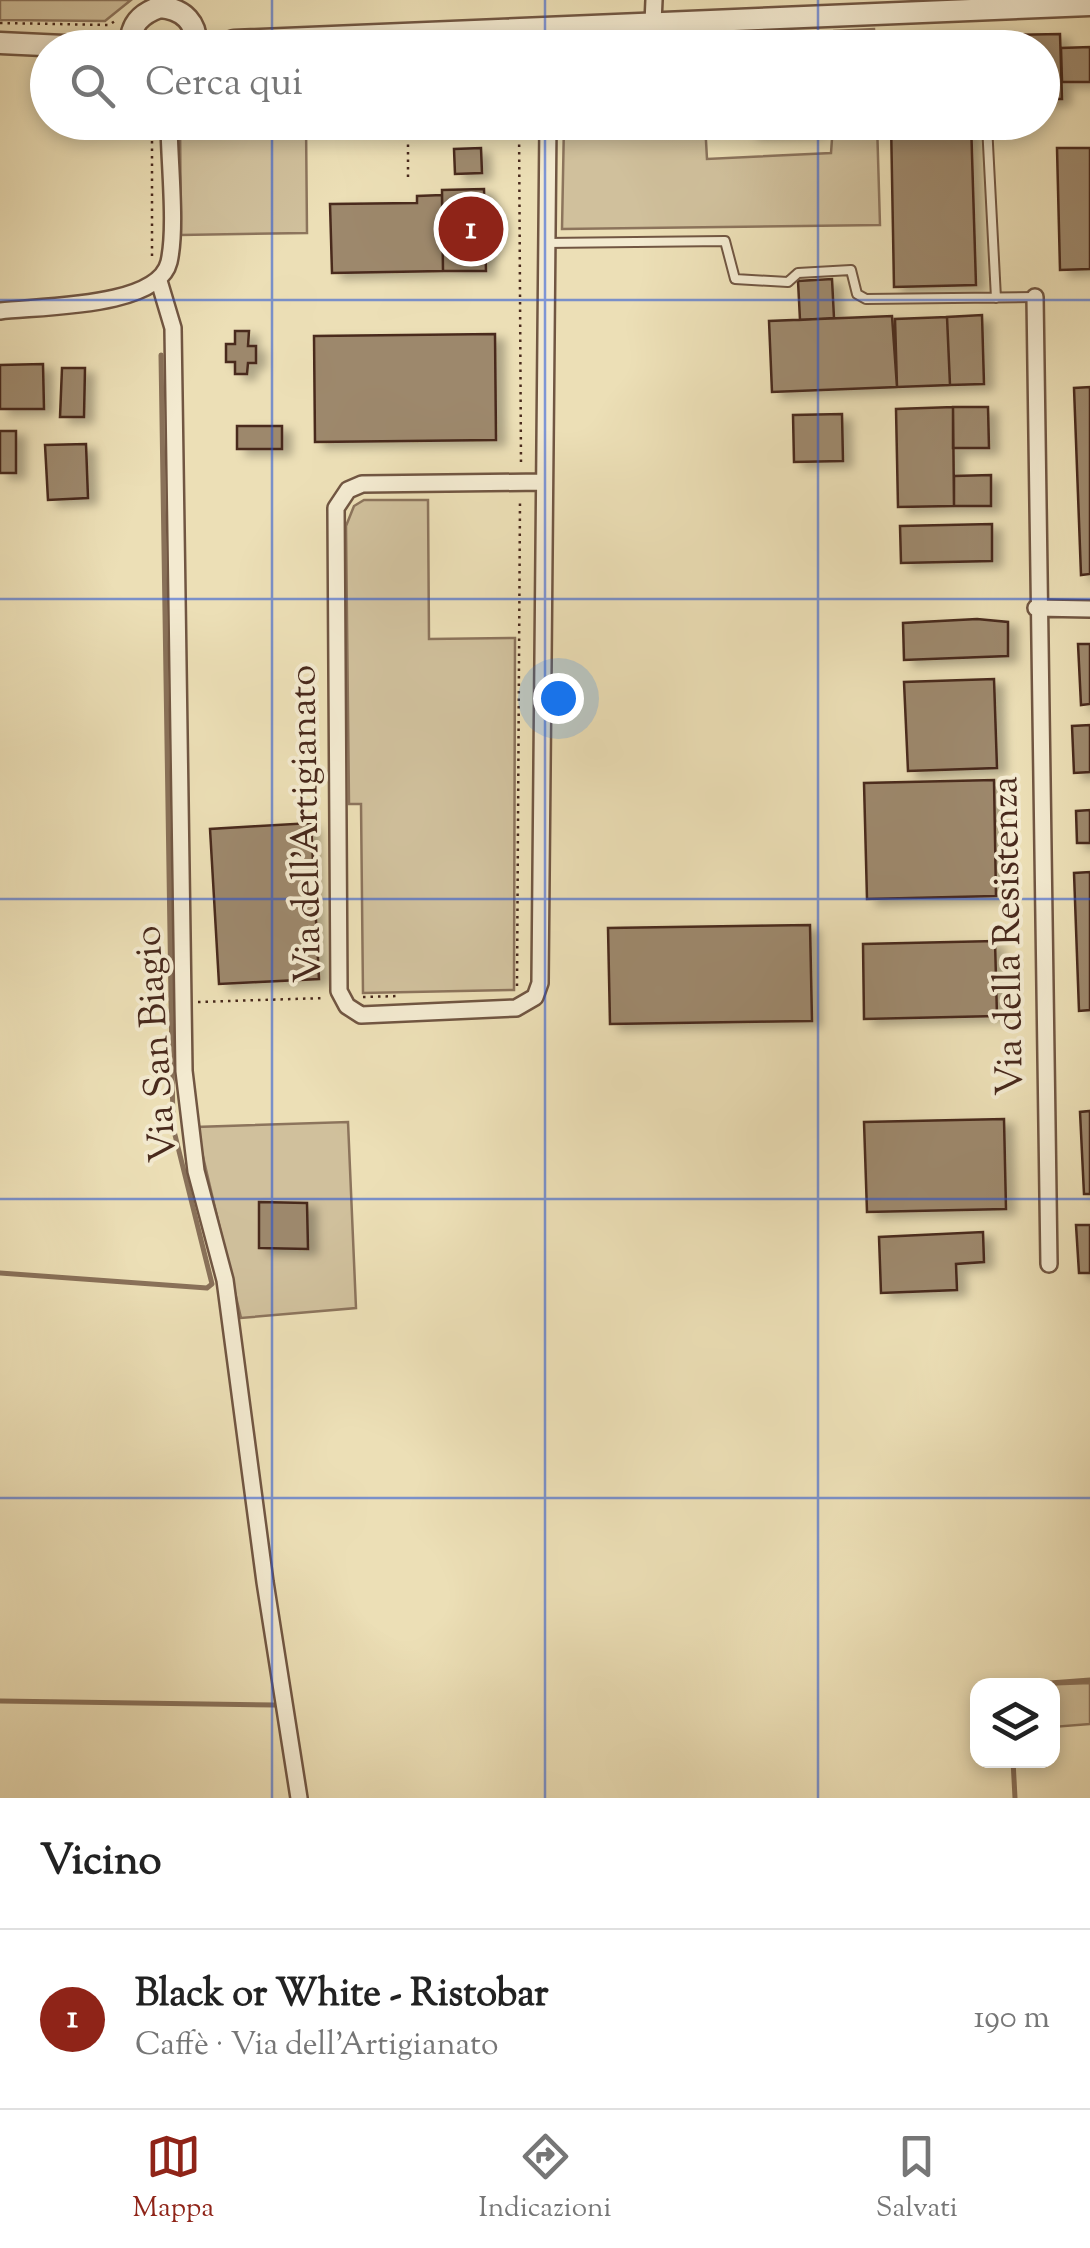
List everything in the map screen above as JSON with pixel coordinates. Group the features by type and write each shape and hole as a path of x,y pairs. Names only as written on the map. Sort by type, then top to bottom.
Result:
{"street":[{"path":"654,0 654,24"},
{"path":"574,30 1090,5"},
{"path":"129,30 150,6 185,12 215,30"},
{"path":"0,43 30,44"},
{"path":"0,311 134,295 159,281 169,260 169,140"},
{"name":"Via dell'Artigianato","path":"544,482 362,484 348,490 336,508 342,997 361,1015 526,1006 535,997 542,971 547,140"},
{"name":"Via San Biagio","path":"159,281 173,328 183,1002 189,1129 226,1280 259,1546 299,1798"},
{"name":"Via della Resistenza","path":"1035,297 1036,608 1050,1264"},
{"path":"1036,608 1090,608"}],"lane":[{"path":"988,140 996,298"},
{"path":"546,244 726,242 735,280 788,282 798,273 851,270 857,294 866,299 1035,297"}],"path":[{"path":"0,23 109,25 120,30"},
{"path":"152,140 152,258"},
{"path":"408,140 408,182"},
{"path":"515,993 520,140"},
{"path":"183,1002 400,996"}],"shaded area":[{"path":"0,0 131,0 105,21 0,20"},
{"path":"180,140 306,140 307,233 181,235"},
{"path":"564,140 706,140 707,159 831,153 832,140 878,140 880,225 562,229"},
{"path":"364,500 428,500 429,639 515,638 514,990 363,993 361,804 349,804 346,526 354,506"},
{"path":"348,1122 356,1308 241,1318 196,1127"},
{"path":"1090,1683 1090,1724 1060,1726 1060,1684"}],"building":[{"path":"1060,34 1062,99 1060,99"},
{"path":"1090,47 1090,82 1062,82 1061,48"},
{"path":"891,140 972,140 976,285 894,287"},
{"path":"481,148 482,173 455,174 454,149"},
{"path":"1057,148 1090,148 1090,269 1060,270"},
{"path":"484,189 486,271 443,271 442,190"},
{"path":"442,195 443,271 332,273 330,204 417,203 417,196"},
{"path":"832,279 834,318 800,320 798,281"},
{"path":"982,315 984,384 950,385 947,317"},
{"path":"892,316 897,387 772,392 769,321"},
{"path":"947,317 950,385 897,387 895,319"},
{"path":"235,331 249,331 248,346 256,346 256,363 248,363 247,374 235,374 235,362 226,362 226,344 235,344"},
{"path":"495,334 496,440 315,442 314,336"},
{"path":"43,364 44,409 0,409 0,365"},
{"path":"62,368 85,368 84,417 60,417"},
{"path":"1090,387 1090,574 1081,575 1074,388"},
{"path":"953,407 988,407 989,448 953,448"},
{"path":"953,407 954,506 898,507 896,409"},
{"path":"842,414 843,461 794,462 793,415"},
{"path":"237,426 282,426 282,449 237,449"},
{"path":"0,431 16,431 16,473 0,473"},
{"path":"86,444 88,498 48,500 45,445"},
{"path":"991,475 991,506 954,506 954,476"},
{"path":"992,524 992,561 901,563 900,526"},
{"path":"977,619 1008,622 1008,656 904,660 903,623"},
{"path":"1078,644 1090,644 1090,704 1081,705"},
{"path":"994,679 997,768 908,771 904,682"},
{"path":"1090,725 1090,772 1074,773 1072,726"},
{"path":"994,780 996,896 867,899 864,783"},
{"path":"1090,810 1090,843 1077,843 1076,811"},
{"path":"311,823 319,979 219,984 210,829"},
{"path":"1090,872 1090,1010 1079,1011 1074,873"},
{"path":"810,925 812,1021 610,1024 608,928"},
{"path":"995,941 997,1016 864,1019 863,944"},
{"path":"1090,1111 1090,1194 1084,1194 1080,1112"},
{"path":"1004,1119 1006,1209 867,1212 864,1122"},
{"path":"259,1202 307,1203 308,1249 259,1248"},
{"path":"1076,1225 1090,1225 1090,1273 1079,1273"},
{"path":"983,1232 984,1262 956,1264 957,1290 881,1293 879,1237"}],"waterway":[{"path":"0,1273 207,1288 212,1284 173,1127 161,355"},
{"path":"1060,1682 1090,1680"},
{"path":"0,1701 275,1705"},
{"path":"1013,1768 1015,1798"}],"place":[{"name":"Black or White - Ristobar","path":"471,229"}]}
